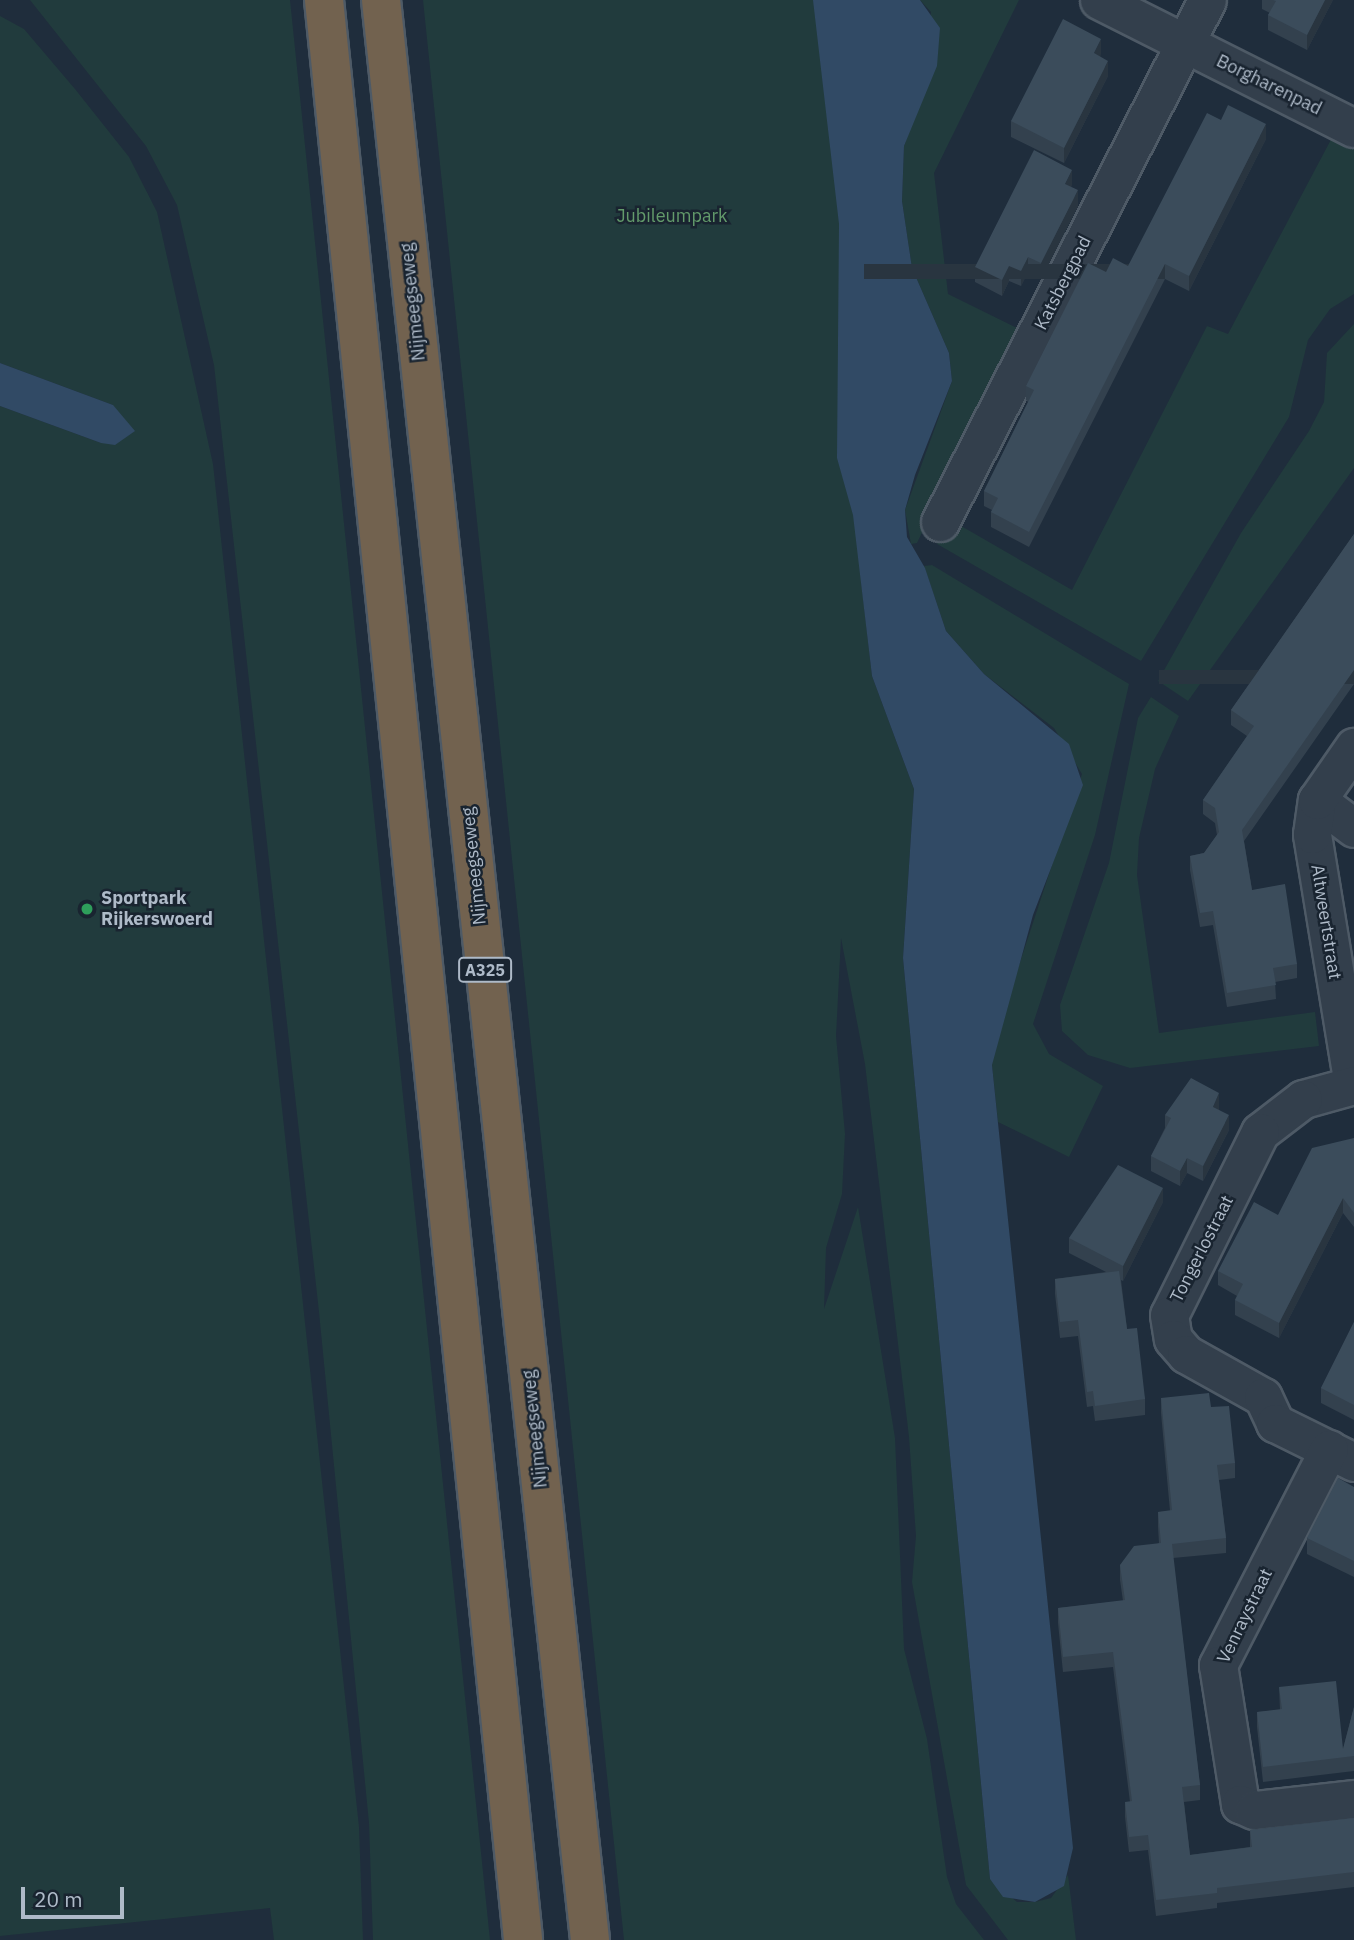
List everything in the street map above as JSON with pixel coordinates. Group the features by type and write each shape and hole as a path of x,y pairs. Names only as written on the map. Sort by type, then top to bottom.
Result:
{"highway":[{"path":"324,0 523,1940"},
{"name":"Nijmeegseweg","path":"380,0 590,1940"}],"street":[{"name":"Borgharenpad","path":"1098,0 1354,128"},
{"name":"Katsbergpad","path":"940,522 1207,0"},
{"name":"Altweertstraat","path":"1354,747 1317,800 1312,834 1354,1085"},
{"path":"1317,800 1354,828"},
{"name":"Tongerlostraat","path":"1342,1455 1275,1423 1263,1397 1186,1354 1173,1339 1169,1315 1260,1132 1303,1099 1354,1085"},
{"name":"Venraystraat","path":"1342,1455 1218,1665 1240,1804 1254,1810 1354,1799"}],"green space":[{"path":"30,0 290,0 490,1940 373,1940 369,1823 319,1312 214,365 177,205 146,146"},
{"name":"Jubileumpark","path":"423,0 895,0 861,580 872,676 914,789 903,958 990,1879 1017,1902 1035,1902 1051,1898 1068,1875 1076,1940 1008,1940 966,1885 912,1582 916,1536 909,1437 865,1064 841,938 836,1036 845,1134 842,1194 826,1248 824,1309 858,1207 895,1438 904,1649 927,1739 947,1877 956,1904 984,1940 624,1940"},
{"path":"920,0 1019,0 934,173 948,294 1019,329 917,543 911,544 905,510 952,381 949,353 912,268 902,201 904,146 922,94 931,12"},
{"name":"Sportpark Rijkerswoerd","path":"0,16 24,29 75,89 129,157 157,212 213,464 359,1827 363,1940 274,1940 270,1908 0,1936 0,406 101,443 113,405 0,363"},
{"path":"1335,132 1354,141 1354,294 1330,309 1308,340 1289,417 1141,661 937,544 949,519 1072,590 1207,326 1228,334"},
{"path":"1354,324 1354,468 1188,701 1158,681 1241,533 1309,431 1324,402 1327,353"},
{"path":"932,565 1129,684 1095,835 1033,1024 1049,1054 1103,1086 1069,1157 998,1122 992,1065 995,1038 1082,774 1054,728 984,674 946,631 924,566"},
{"path":"1151,697 1179,716 1155,769 1139,838 1137,875 1159,1033 1315,1012 1319,1046 1130,1068 1088,1055 1062,1031 1060,1005 1109,863 1138,718"}],"water":[{"path":"813,0 920,0 940,28 937,66 904,146 902,201 912,268 949,353 952,381 915,475 905,510 907,537 925,568 946,631 984,674 1069,744 1083,785 1033,915 992,1065 1073,1848 1064,1886 1035,1902 1003,1897 990,1879 903,958 914,789 872,676 853,515 837,458 839,224"},
{"path":"0,363 113,405 135,431 115,445 101,443 0,406"}],"building":[{"path":"1273,0 1325,0 1307,35 1268,15 1276,1"},
{"path":"1063,19 1101,39 1094,53 1108,61 1064,148 1011,121"},
{"path":"1228,105 1266,124 1189,276 1165,264 1029,532 991,512 998,498 984,491 1034,390 1026,386 1088,263 1106,272 1113,258 1128,266 1207,113 1221,120"},
{"path":"1034,150 1072,170 1065,184 1078,190 1041,263 1028,257 1021,271 1009,266 1002,280 975,267"},
{"path":"1354,534 1354,670 1242,830 1252,890 1285,884 1297,964 1273,968 1276,985 1227,993 1213,911 1200,913 1190,856 1204,853 1219,832 1215,808 1203,800 1254,726 1231,710"},
{"path":"1191,1078 1219,1093 1213,1107 1229,1115 1203,1166 1187,1158 1180,1171 1151,1156 1171,1118 1165,1115"},
{"path":"1354,1138 1354,1213 1343,1198 1279,1323 1235,1300 1243,1284 1218,1271 1254,1202 1278,1215 1312,1148"},
{"path":"1118,1165 1163,1188 1123,1266 1069,1238"},
{"path":"1119,1271 1127,1329 1137,1328 1145,1399 1095,1406 1093,1391 1087,1392 1078,1320 1060,1322 1055,1279"},
{"path":"1354,1322 1354,1405 1321,1388"},
{"path":"1209,1393 1211,1407 1229,1406 1235,1463 1217,1465 1226,1538 1172,1544 1200,1785 1182,1787 1190,1855 1252,1847 1250,1830 1354,1818 1354,1872 1217,1888 1217,1893 1156,1900 1148,1835 1129,1837 1125,1802 1132,1801 1113,1652 1063,1657 1058,1608 1125,1600 1120,1565 1134,1546 1161,1543 1158,1512 1172,1510 1161,1398"},
{"path":"1338,1478 1354,1487 1354,1561 1307,1538"},
{"path":"1336,1681 1343,1749 1354,1707 1354,1756 1263,1767 1257,1712 1282,1709 1279,1687"}],"place":[{"name":"Sportpark Rijkerswoerd","path":"87,909"}]}
